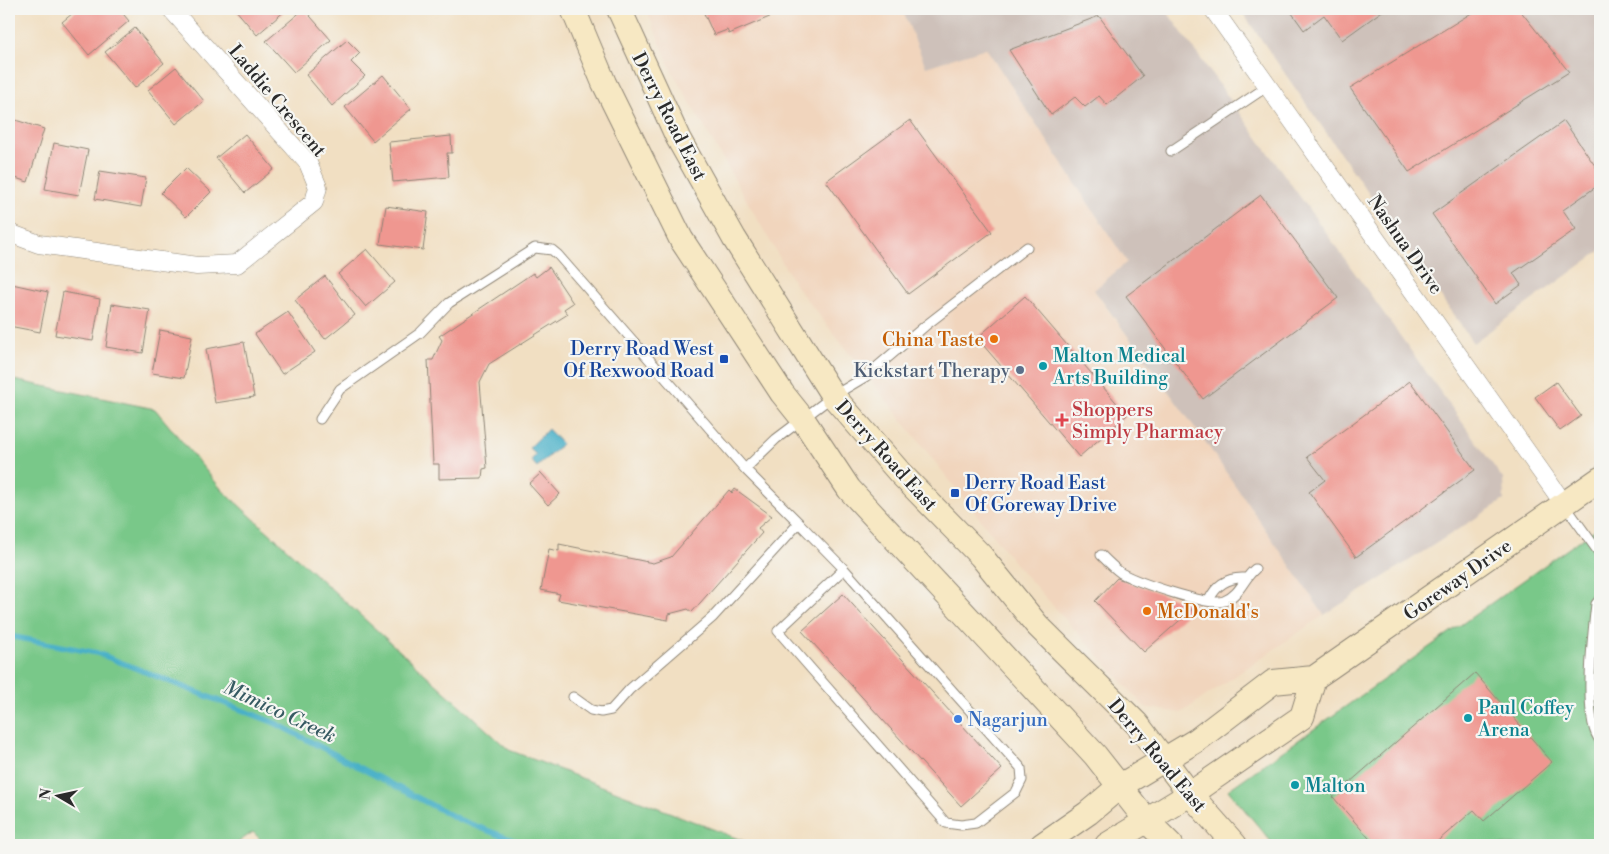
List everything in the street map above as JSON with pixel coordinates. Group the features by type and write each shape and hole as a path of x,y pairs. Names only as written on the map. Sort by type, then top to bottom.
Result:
{"main road":[{"path":"574,9 604,83 681,239 782,393 802,418 849,489 1095,755 1147,820 1171,845"},
{"name":"Derry Road East","path":"619,9 678,138 734,238 833,396 900,473 981,556 1037,625 1137,724 1190,794 1235,845"},
{"name":"Goreway Drive","path":"1042,845 1088,813 1120,786 1197,740 1273,682 1314,678 1600,479"},
{"path":"1106,845 1190,794 1302,717 1314,678"}],"street":[{"name":"Laddie Crescent","path":"9,233 39,244 197,266 237,264 314,202 318,187 308,163 172,9"},
{"name":"Nashua Drive","path":"1213,9 1564,504"}],"lane":[{"path":"1171,151 1268,86"},
{"path":"745,469 776,439 802,418 864,377 925,326 1027,247"},
{"path":"320,419 340,389 420,333 449,304 528,251 535,248 552,250 745,469 844,569 1021,768 1022,780 1016,792 976,823 961,826 946,823 778,631 844,569"},
{"path":"1564,504 1600,554"},
{"path":"573,697 591,710 601,712 611,710 630,688 714,617 799,523"},
{"path":"1101,555 1126,575 1186,597 1224,602 1240,591 1245,578 1255,569"},
{"path":"1209,600 1213,591 1230,579 1245,578"},
{"path":"1600,600 1596,604 1592,643 1590,718 1596,736 1600,740"},
{"path":"1592,643 1600,651"}],"shaded area":[{"path":"646,9 902,9 926,67 986,48 1127,262 1094,291 1204,440 1324,615 1181,713 1145,707 1018,567 796,286 672,71"},
{"path":"902,9 1165,9 1503,479 1504,500 1324,615 1204,440 1094,290 1127,262 986,48 926,67"},
{"path":"1240,9 1600,9 1600,251 1473,343"}],"green space":[{"path":"9,379 155,409 222,490 509,750 754,845 266,845 253,832 234,845 9,845"},
{"path":"1600,526 1600,845 1274,845 1228,790"}],"water":[{"path":"548,429 562,444 537,467 531,460 536,455 529,448"}],"building":[{"path":"78,9 119,9 129,21 89,55 62,22"},
{"path":"235,9 287,9 257,35"},
{"path":"304,9 331,40 294,72 266,41"},
{"path":"702,9 777,9 779,13 729,34 727,30 714,35"},
{"path":"1289,9 1385,9 1342,40 1324,15 1304,30"},
{"path":"1478,9 1519,9 1569,72 1409,172 1350,88"},
{"path":"1099,16 1143,76 1107,105 1099,96 1085,107 1075,97 1051,115 1009,50"},
{"path":"135,28 164,63 135,88 105,52"},
{"path":"347,40 360,53 351,62 365,76 332,106 306,75"},
{"path":"176,67 204,101 176,124 148,90"},
{"path":"383,75 411,109 373,141 345,107"},
{"path":"9,118 44,129 28,182 9,176"},
{"path":"910,120 992,232 908,294 826,181"},
{"path":"1564,121 1600,173 1600,184 1563,210 1576,229 1513,273 1521,285 1495,304 1432,214"},
{"path":"245,134 274,169 245,193 216,158"},
{"path":"451,136 452,153 447,153 449,177 393,182 389,142"},
{"path":"54,143 88,150 79,195 45,189"},
{"path":"186,168 211,192 186,217 161,193"},
{"path":"100,171 146,178 141,207 95,199"},
{"path":"1261,195 1338,298 1203,399 1126,296"},
{"path":"386,206 428,212 423,250 380,244"},
{"path":"367,249 395,282 366,307 338,274"},
{"path":"549,267 573,303 564,309 568,314 489,364 480,382 487,468 483,469 482,478 439,479 439,464 433,464 428,360 433,360 442,340 439,336 533,273 536,277"},
{"path":"325,276 355,315 325,339 295,300"},
{"path":"12,284 48,292 40,332 9,326 9,298"},
{"path":"63,292 100,299 93,341 55,335"},
{"name":"Malton Medical Arts Building","path":"1025,296 1127,415 1079,457 977,338"},
{"path":"112,304 150,310 143,353 106,347"},
{"path":"288,312 315,352 282,374 255,334"},
{"path":"160,330 192,336 184,378 152,373"},
{"path":"244,342 254,397 215,403 206,349"},
{"path":"1410,381 1475,470 1356,557 1309,492 1325,480 1307,457"},
{"path":"1556,382 1581,416 1560,431 1535,397"},
{"path":"541,473 560,494 548,505 529,484"},
{"path":"735,489 772,516 758,528 762,533 692,612 688,609 669,614 668,620 558,600 560,594 541,590 549,549 559,551 559,544 653,563 671,557 729,490 732,493"},
{"name":"McDonald's","path":"1117,578 1196,606 1144,652 1095,601"},
{"path":"843,594 1002,769 961,806 802,631"},
{"name":"Paul Coffey Arena","path":"1475,673 1552,762 1484,821 1474,810 1433,845 1375,845 1333,797"}],"waterway":[{"name":"Mimico Creek","path":"9,636 97,653 275,723 460,820 526,845"}],"place":[{"name":"China Taste","path":"994,339"},
{"name":"Derry Road West Of Rexwood Road","path":"724,359"},
{"name":"Malton Medical Arts Building","path":"1043,366"},
{"name":"Kickstart Therapy","path":"1020,370"},
{"name":"Shoppers Simply Pharmacy","path":"1062,420"},
{"name":"Derry Road East Of Goreway Drive","path":"955,493"},
{"name":"McDonald's","path":"1147,611"},
{"name":"Paul Coffey Arena","path":"1468,718"},
{"name":"Nagarjun","path":"958,719"},
{"name":"Malton","path":"1295,785"}]}
